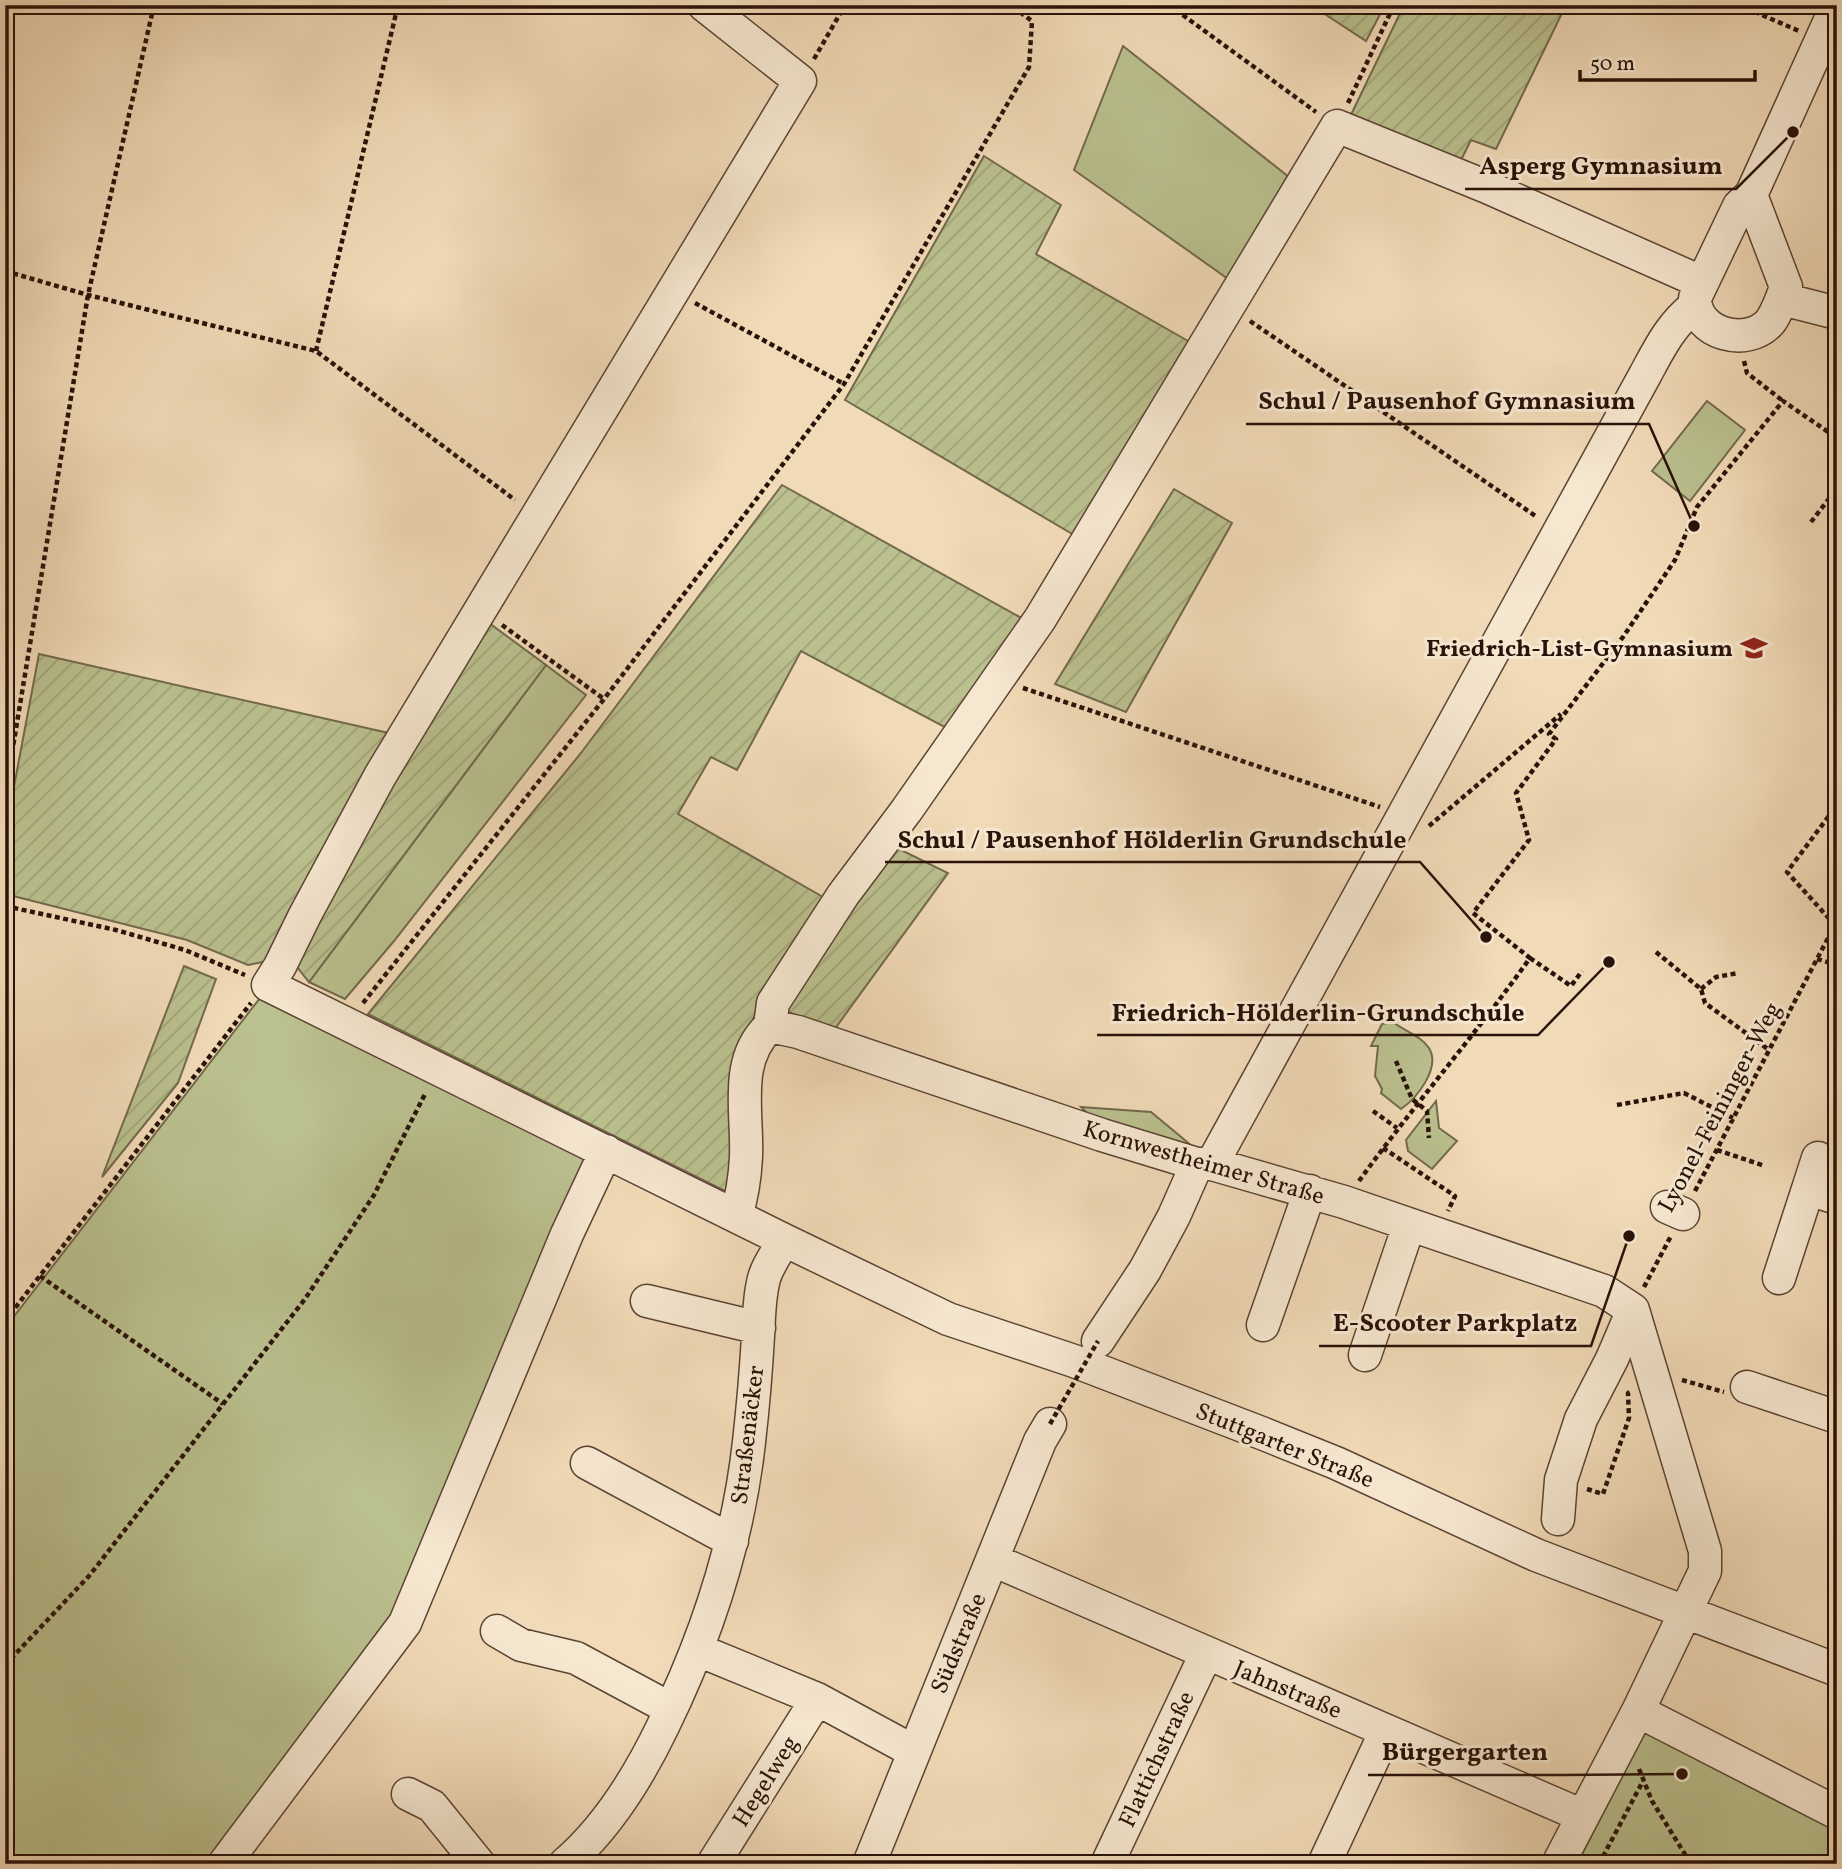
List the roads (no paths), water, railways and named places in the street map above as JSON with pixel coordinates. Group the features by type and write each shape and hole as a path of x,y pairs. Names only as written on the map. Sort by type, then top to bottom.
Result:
{"street":[{"name":"Stuttgarter Straße","path":"704,5 800,81 380,776 268,985 948,1319 1074,1361 1336,1463 1536,1555 1837,1670"},
{"path":"1098,1341 1145,1269 1204,1164 1412,824 1558,532 1668,334 1698,294 1739,205 1751,195 1836,5"},
{"path":"736,1216 743,1196 746,1155 747,1065 759,1037 770,1026 773,1003 843,895 906,811 1047,608 1337,126 1487,187 1698,294"},
{"path":"1698,294 1704,322 1729,335 1758,331 1770,322 1786,287 1751,195"},
{"path":"1782,299 1837,313"},
{"name":"Kornwestheimer Straße","path":"770,1026 809,1036 1102,1135 1344,1202 1604,1292 1633,1310"},
{"path":"224,1864 405,1623 567,1234 606,1151"},
{"path":"1779,1278 1822,1193 1818,1158"},
{"path":"1263,1325 1310,1191"},
{"path":"1364,1355 1409,1225"},
{"name":"Straßenäcker","path":"565,1864 580,1851 619,1802 647,1759 698,1650 732,1541 745,1477 763,1280 784,1240"},
{"path":"647,1301 759,1328"},
{"path":"1558,1864 1632,1724 1705,1572 1705,1551 1652,1386 1633,1310"},
{"path":"1558,1518 1560,1480 1581,1419 1612,1359 1633,1310"},
{"path":"1747,1387 1837,1417"},
{"name":"Südstraße","path":"869,1864 1040,1441 1050,1424"},
{"name":"Straßenäcker","path":"587,1463 732,1541"},
{"name":"Jahnstraße","path":"993,1560 1583,1816"},
{"path":"497,1631 521,1645 576,1658 671,1709"},
{"path":"698,1650 817,1699 913,1751"},
{"name":"Flattichstraße","path":"1107,1864 1206,1654"},
{"name":"Hegelweg","path":"713,1864 817,1699"},
{"path":"1632,1724 1837,1813"},
{"path":"1324,1864 1386,1731"},
{"path":"408,1794 432,1806 479,1864"}],"place":[{"name":"Asperg Gymnasium","path":"1793,132"},
{"name":"Schul / Pausenhof Gymnasium","path":"1694,526"},
{"name":"Friedrich-List-Gymnasium","path":"1754,648"},
{"name":"Schul / Pausenhof Hölderlin Grundschule","path":"1486,937"},
{"name":"Friedrich-Hölderlin-Grundschule","path":"1609,962"},
{"name":"E-Scooter Parkplatz","path":"1629,1236"},
{"name":"Bürgergarten","path":"1682,1774"}]}
